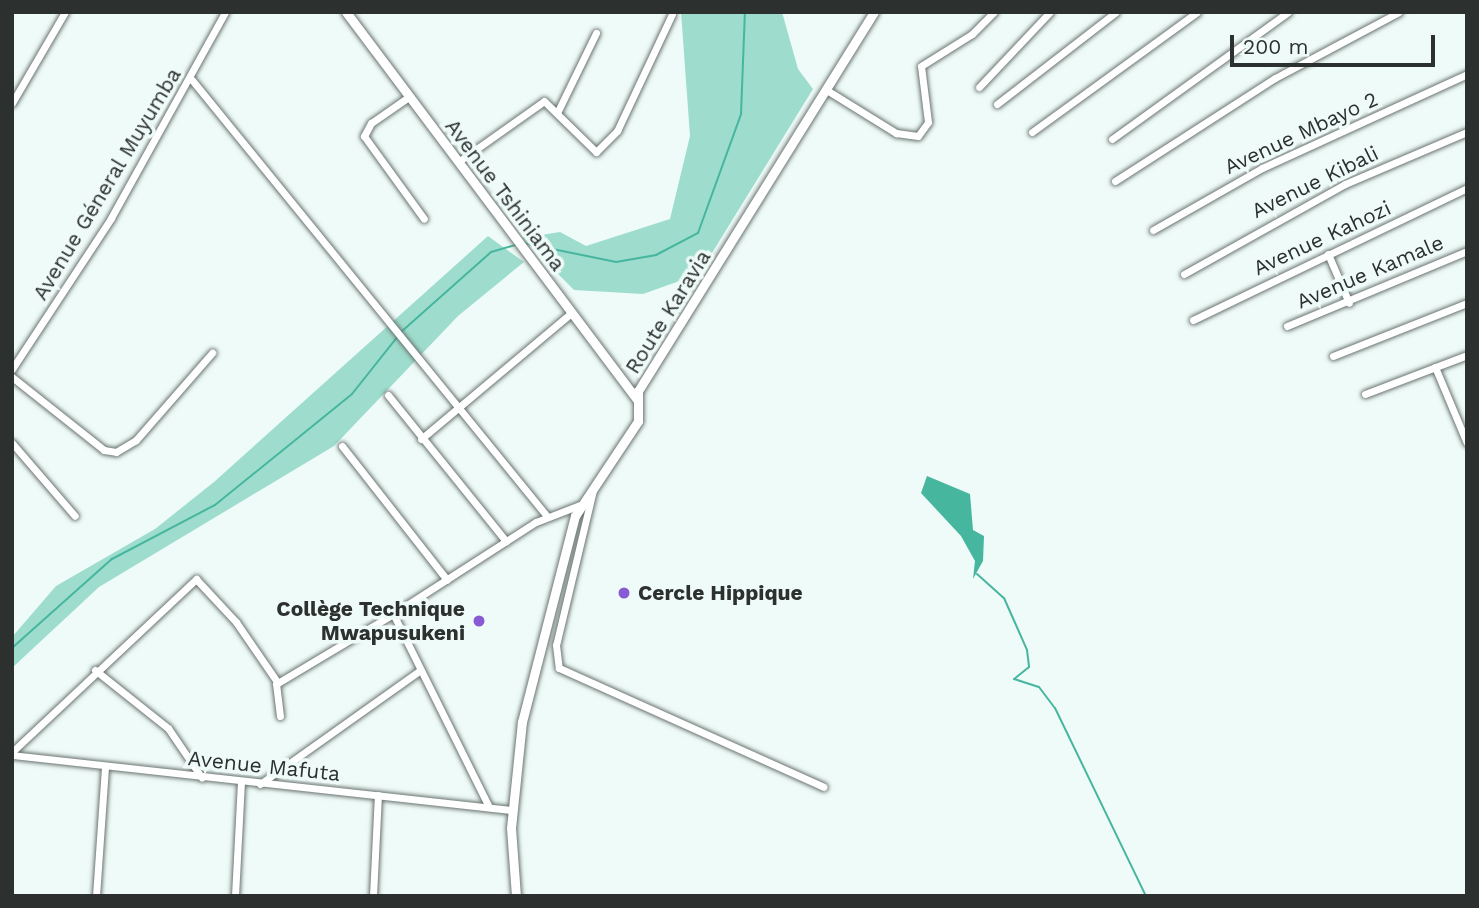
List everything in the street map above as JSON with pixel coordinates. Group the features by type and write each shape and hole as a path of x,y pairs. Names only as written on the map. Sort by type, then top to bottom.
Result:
{"street":[{"path":"12,103 65,12"},
{"name":"Avenue Géneral Muyumba","path":"12,369 192,80 225,12"},
{"name":"Avenue Tshiniama","path":"345,12 637,400"},
{"name":"Route Karavia","path":"516,896 512,810 531,674 580,505 638,421 637,400 643,384 797,143 825,89 874,12"},
{"path":"825,89 896,133 918,136 928,121 921,66 950,51 994,12"},
{"path":"979,87 1050,12"},
{"path":"997,104 1116,12"},
{"path":"1032,132 1198,12"},
{"path":"1112,139 1288,12"},
{"path":"1115,181 1275,78 1399,12"},
{"path":"458,162 542,102 597,151 617,131 672,14"},
{"path":"557,113 596,33"},
{"name":"Avenue Mbayo 2","path":"1153,230 1262,168 1467,74"},
{"path":"192,80 547,515"},
{"path":"410,96 371,123 364,136 424,219"},
{"name":"Avenue Kibali","path":"1184,274 1345,184 1467,132"},
{"name":"Avenue Kahozi","path":"1193,320 1467,188"},
{"name":"Avenue Kamale","path":"1287,326 1349,303 1467,251"},
{"path":"1328,254 1349,303"},
{"path":"1333,356 1467,303"},
{"path":"421,439 571,313"},
{"path":"12,377 104,450 116,452 136,440 212,353"},
{"path":"1365,394 1467,355"},
{"path":"1435,367 1467,443"},
{"path":"627,386 643,384"},
{"path":"388,395 506,541"},
{"path":"12,443 75,516"},
{"path":"342,446 447,580"},
{"path":"594,486 556,645 559,668 824,788"},
{"path":"280,716 273,691 278,683 393,614 547,515 580,505"},
{"path":"12,754 95,670 198,579 278,683"},
{"path":"393,614 419,671 489,807"},
{"path":"95,670 167,728 202,778"},
{"path":"259,784 419,671"},
{"name":"Avenue Mafuta","path":"12,754 202,778 512,810"},
{"path":"96,896 105,766"},
{"path":"235,896 240,782"},
{"path":"373,896 378,795"}],"shaded area":[{"path":"681,12 782,12 798,69 813,89 699,274 643,294 574,290 522,238 560,232 586,246 670,219 690,136"},
{"path":"488,236 524,262 458,316 334,446 99,587 12,668 12,637 56,586 155,529 214,482"},
{"path":"927,476 970,494 973,530 984,536 983,561 973,579 975,561 961,536 921,493"}],"waterway":[{"path":"523,243 616,262 656,255 698,233 741,114 745,12"},
{"path":"401,332 491,252 515,245"},
{"path":"12,648 112,559 215,505 352,394 398,336"},
{"path":"977,574 1004,598 1027,650 1029,667 1014,679 1039,687 1055,708 1146,896"}],"place":[{"name":"Cercle Hippique","path":"624,593"},
{"name":"Collège Technique Mwapusukeni","path":"479,621"}]}
